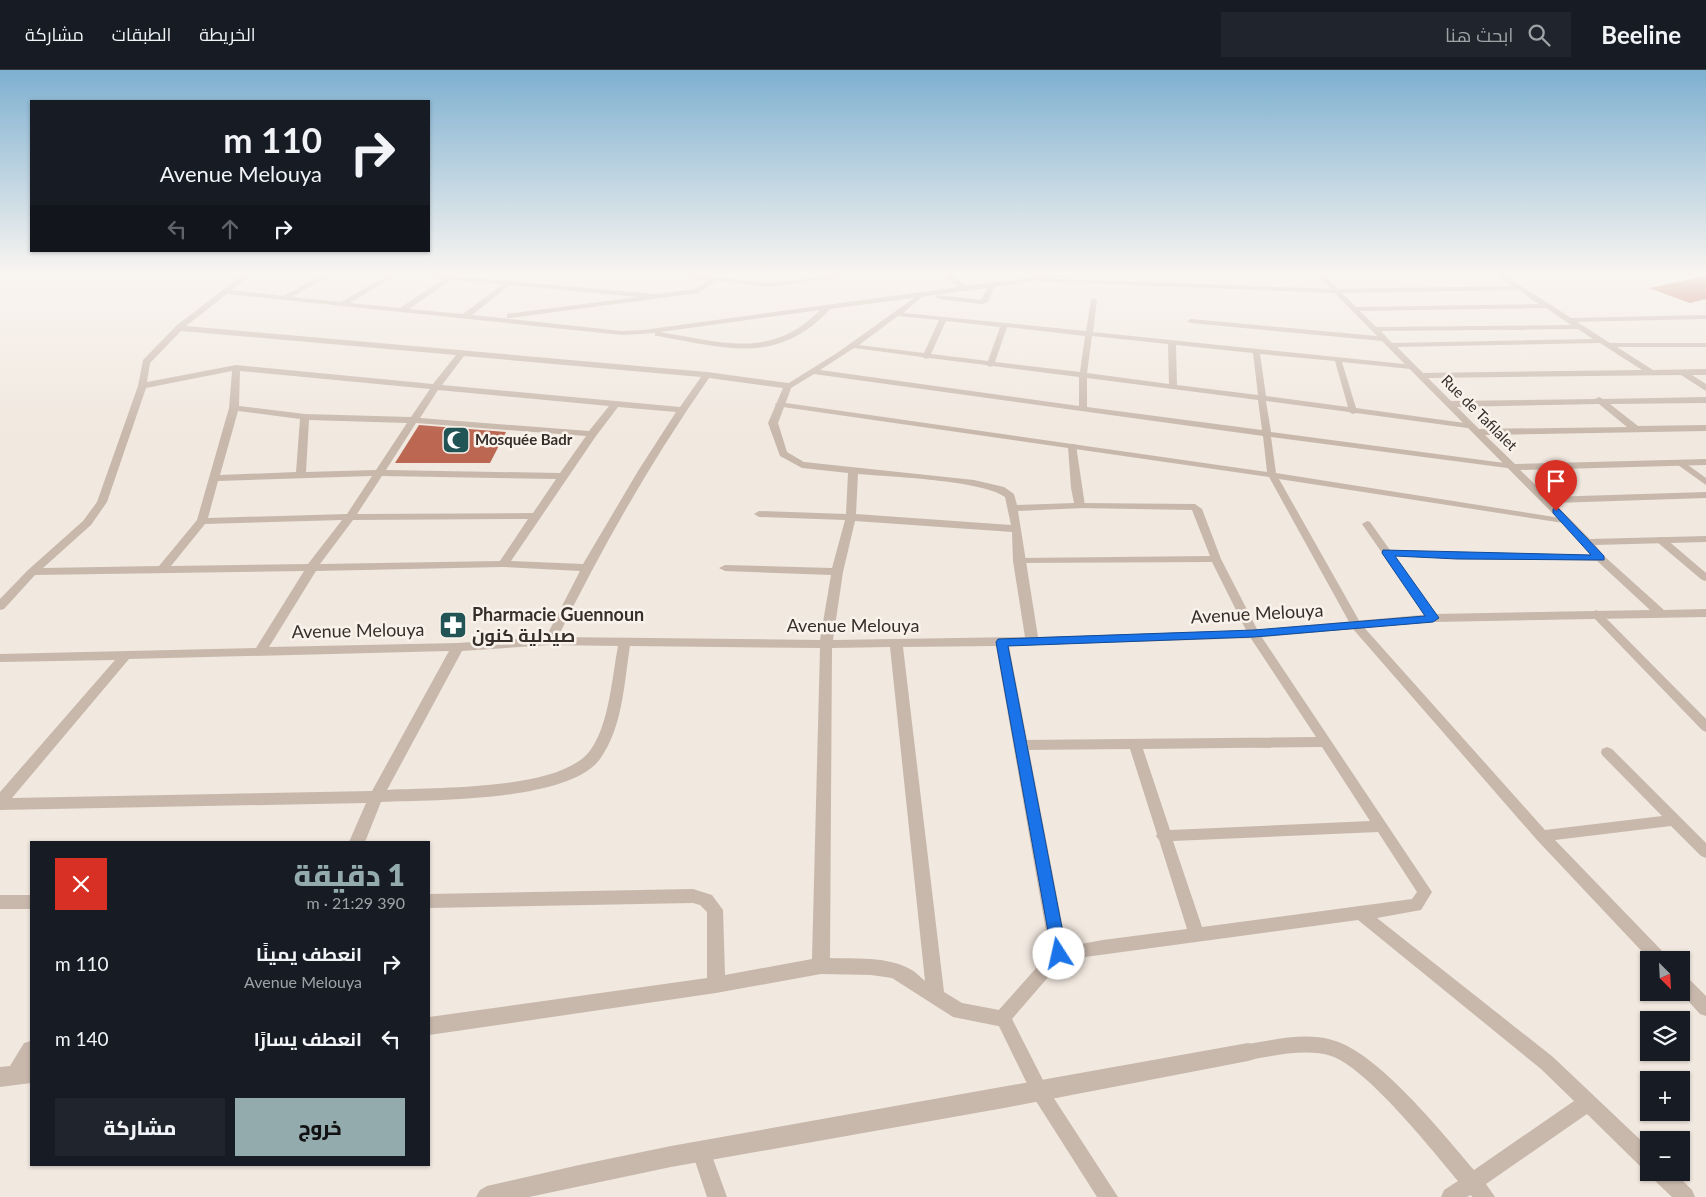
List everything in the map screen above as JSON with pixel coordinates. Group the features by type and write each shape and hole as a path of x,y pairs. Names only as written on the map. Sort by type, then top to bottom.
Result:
{"street":[{"path":"0,606 32,572 87,523 102,502 142,386 146,362 179,328 707,374 788,386 779,404 773,423 783,454 802,465 992,486 1010,496 1017,529 1019,561 1032,641"},
{"path":"566,328 605,332 644,332 678,328"},
{"path":"644,332 735,346 765,346 780,344 808,328"},
{"path":"1252,328 1386,342 1706,345"},
{"path":"1373,329 1519,328"},
{"path":"1581,328 1650,372"},
{"name":"Rue de Tafilalet","path":"1373,329 1587,542 1600,558 1660,614"},
{"path":"260,651 312,567 350,517 377,474 416,420 436,386 462,353"},
{"path":"142,386 236,368 682,410"},
{"path":"162,570 202,521 234,408 236,368"},
{"path":"1680,371 1706,388"},
{"path":"1420,376 1706,372"},
{"path":"550,640 586,568 682,410 707,374"},
{"path":"1599,400 1637,430"},
{"path":"1448,404 1599,400 1706,400"},
{"path":"503,564 592,434 616,404"},
{"path":"234,408 305,417 416,420 592,434"},
{"path":"301,475 305,417"},
{"path":"1475,430 1706,428"},
{"path":"1013,508 1080,506 1076,488 1073,447"},
{"path":"1512,467 1706,462"},
{"path":"822,966 826,644 837,572 851,517 853,471"},
{"path":"215,478 377,474 563,476"},
{"path":"1545,500 1706,495"},
{"path":"759,514 851,517 1017,529"},
{"path":"202,521 350,517 536,516"},
{"path":"1587,542 1706,539"},
{"path":"32,572 503,564 586,568"},
{"path":"725,568 837,572"},
{"name":"Avenue Melouya","path":"0,658 458,647 550,640 826,644 1002,642 1254,634 1433,618 1706,613"},
{"path":"0,803 376,797 531,784 566,775 586,764 599,748 608,730 624,642"},
{"path":"1002,642 1059,954"},
{"path":"896,643 936,998"},
{"path":"357,841 376,797 458,647"},
{"path":"0,803 125,656"},
{"path":"430,901 693,896 706,900 716,910 716,985"},
{"path":"0,902 30,902"},
{"path":"430,1026 716,985 822,966 871,967 892,970 906,975 917,986 959,1010 1003,1018"},
{"path":"15,1075 30,1052"},
{"path":"487,1197 539,1190 701,1152 1040,1092 1248,1052"}],"lane":[{"path":"788,386 815,372 878,328"},
{"path":"926,357 940,328"},
{"path":"990,365 1004,328"},
{"path":"1036,328 1412,367"},
{"path":"1083,409 1084,376 1092,328"},
{"path":"1172,342 1173,387"},
{"path":"852,346 926,357 1264,398 1475,430"},
{"path":"1256,351 1264,398 1266,434 1272,475 1357,626 1542,836 1651,951"},
{"path":"1338,360 1353,412"},
{"path":"815,372 1512,467"},
{"path":"779,404 1272,475 1567,522"},
{"path":"1681,463 1706,482"},
{"path":"1080,506 1193,506 1199,512 1216,559 1254,634 1425,892 1416,905 1361,914 1196,933 1059,954 1003,1018 1040,1092 1108,1197"},
{"path":"1367,524 1433,618"},
{"path":"1660,540 1706,578"},
{"path":"1387,553 1600,558"},
{"path":"1019,561 1216,559"},
{"path":"1596,614 1706,727"},
{"path":"1020,745 1326,742"},
{"path":"1135,744 1163,836 1196,933"},
{"path":"1606,752 1706,852"},
{"path":"1542,836 1675,820"},
{"path":"1163,836 1382,826"},
{"path":"1361,914 1547,1062 1640,1153"},
{"path":"1690,991 1706,1008"},
{"path":"1248,1052 1310,1046 1333,1048 1354,1058 1378,1078 1485,1197"},
{"path":"1451,1197 1588,1102"},
{"path":"701,1152 717,1197"},
{"path":"1669,1181 1685,1197"}],"building":[{"name":"Mosquée Badr","path":"419,425 506,432 490,463 395,463"}],"place":[{"name":"Mosquée Badr","path":"456,440"},
{"name":"Pharmacie Guennoun صيدلية كنون","path":"453,625"}],"route":[{"path":"1059,954 1002,642 1254,634 1433,618 1387,553 1600,558 1556,511"}]}
